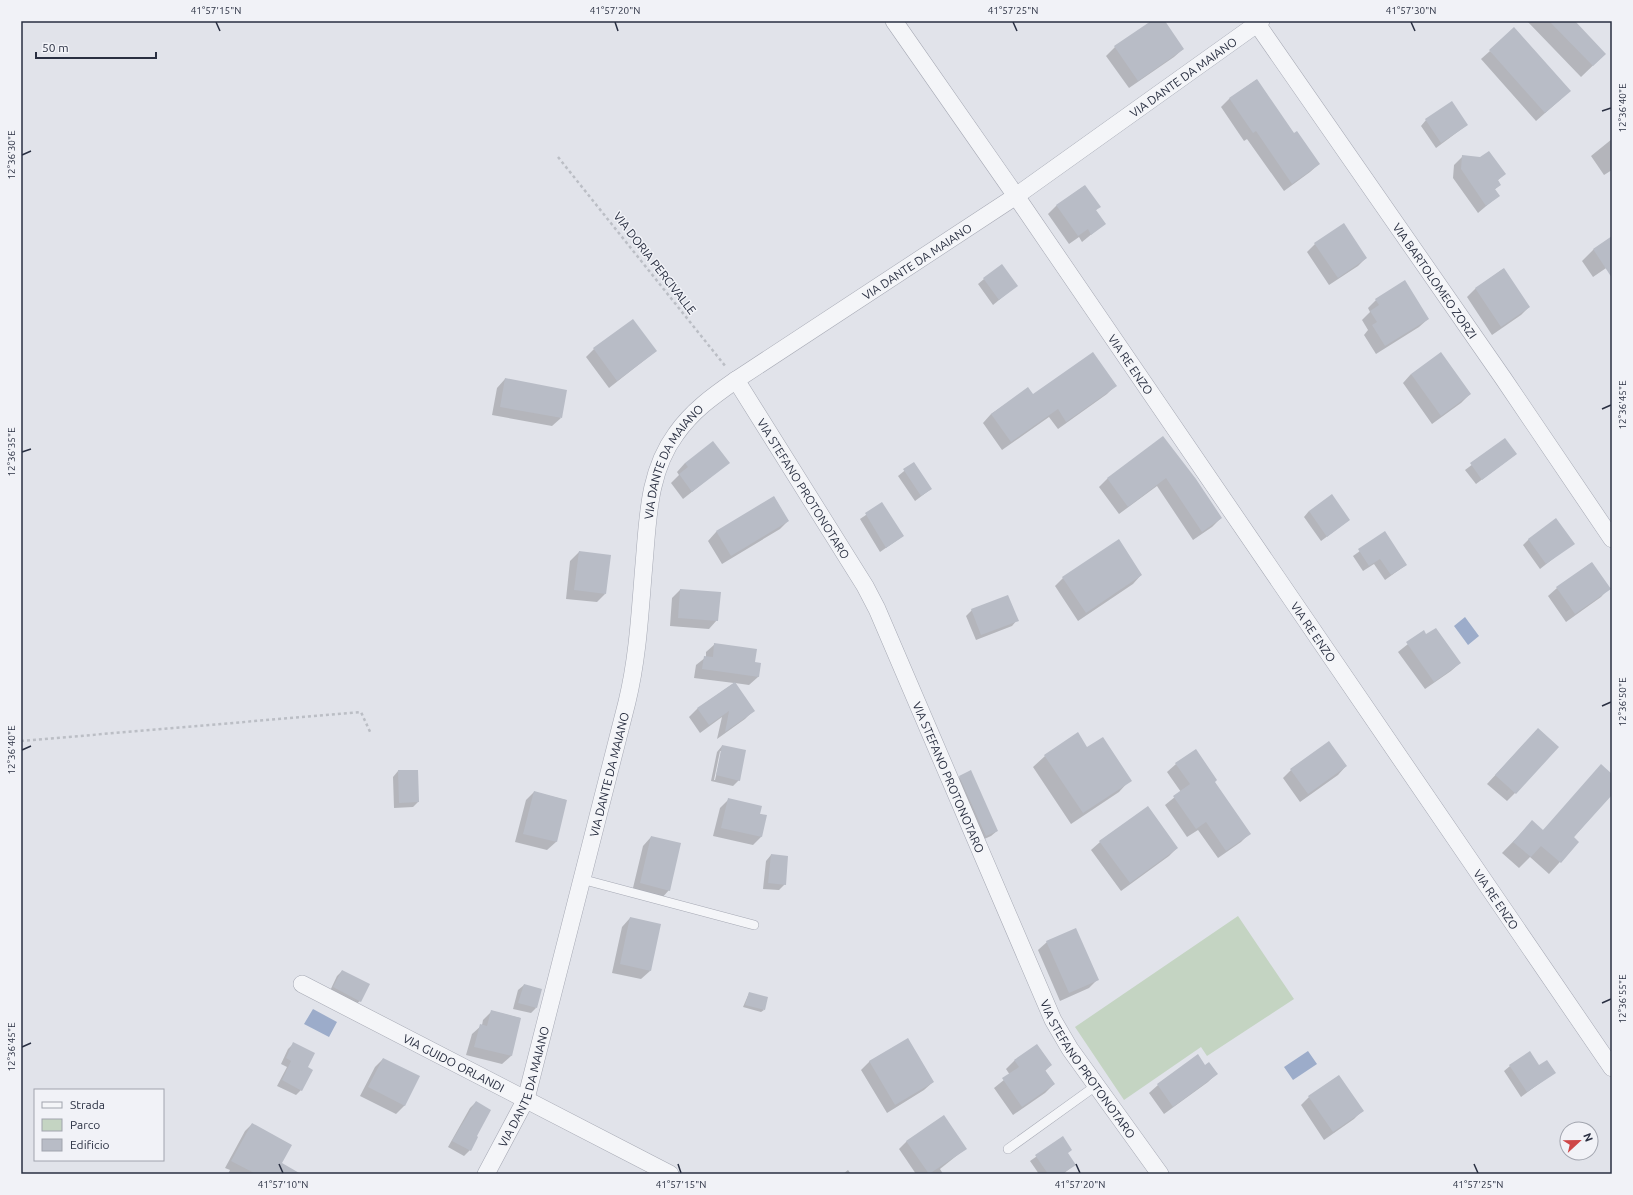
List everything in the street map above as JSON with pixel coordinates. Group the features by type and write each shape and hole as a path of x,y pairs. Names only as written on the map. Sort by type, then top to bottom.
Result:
{"street":[{"name":"VIA RE ENZO","path":"894,21 1016,196 1612,1068"},
{"name":"VIA DANTE DA MAIANO","path":"486,1174 526,1099 633,676 650,495 657,469 675,435 695,411 736,380 1016,196 1258,22"},
{"name":"VIA BARTOLOMEO ZORZI","path":"1258,22 1612,539"},
{"name":"VIA STEFANO PROTONOTARO","path":"736,380 865,586 877,609 1048,1008 1064,1039 1160,1174"},
{"name":"VIA GUIDO ORLANDI","path":"302,984 670,1174"}],"lane":[{"path":"581,879 754,925"},
{"path":"1008,1149 1097,1085"}],"path":[{"name":"VIA DORIA PERCIVALLE","path":"558,157 736,380"},
{"path":"21,741 361,712 371,734"}],"green space":[{"path":"1238,916 1294,999 1207,1056 1201,1047 1124,1100 1075,1027"}],"water":[{"path":"1465,617 1479,636 1468,645 1454,626"},
{"path":"313,1009 337,1022 329,1037 304,1024"},
{"path":"1308,1051 1317,1064 1293,1080 1284,1067"}],"building":[{"path":"1151,21 1165,21 1184,49 1138,81 1114,46"},
{"path":"1549,21 1575,21 1606,54 1593,66"},
{"path":"1514,27 1571,91 1545,113 1489,50"},
{"path":"1257,79 1294,133 1297,131 1320,164 1292,184 1256,131 1253,133 1229,98"},
{"path":"1452,101 1468,125 1441,143 1425,119"},
{"path":"1489,151 1506,174 1498,180 1501,185 1495,189 1500,196 1486,206 1461,169 1462,155 1480,157"},
{"path":"1085,185 1101,207 1096,210 1106,224 1091,235 1088,229 1078,236 1056,205"},
{"path":"1344,223 1367,258 1338,278 1314,243"},
{"path":"1612,236 1612,278 1593,249"},
{"path":"1002,264 1018,286 999,300 983,278"},
{"path":"1504,268 1530,307 1501,327 1475,288"},
{"path":"1405,280 1429,319 1385,346 1372,325 1377,322 1370,311 1379,305 1375,299"},
{"path":"633,319 657,351 617,381 593,348"},
{"path":"1093,352 1117,386 1066,422 1058,409 1011,442 991,414 1028,387 1033,394"},
{"path":"1441,352 1471,394 1441,416 1411,374"},
{"path":"505,378 567,390 562,418 500,407"},
{"path":"1163,436 1196,479 1222,518 1202,532 1166,478 1128,507 1107,478"},
{"path":"1505,438 1517,454 1482,480 1470,463"},
{"path":"713,441 730,463 692,492 679,474 688,467 685,463"},
{"path":"914,462 932,489 921,496 903,469"},
{"path":"1332,494 1350,520 1327,537 1309,511"},
{"path":"774,496 789,521 731,556 716,531"},
{"path":"882,502 904,536 886,548 865,513"},
{"path":"1556,518 1575,544 1546,564 1528,539"},
{"path":"1385,531 1407,565 1391,575 1380,559 1369,566 1358,549"},
{"path":"1119,539 1142,575 1086,613 1062,577"},
{"path":"579,551 611,555 606,594 574,590"},
{"path":"1592,562 1611,589 1575,614 1556,587"},
{"path":"680,589 721,592 718,621 678,618"},
{"path":"1008,595 1019,621 981,635 971,609"},
{"path":"1436,628 1461,663 1434,682 1406,642 1424,630 1426,634"},
{"path":"714,643 757,649 755,662 761,663 759,677 702,669 704,656 713,657"},
{"path":"735,682 755,711 725,732 729,711 709,725 697,708"},
{"path":"1538,728 1559,747 1516,794 1495,775"},
{"path":"1078,732 1087,747 1103,737 1132,781 1083,813 1044,755"},
{"path":"1329,741 1347,766 1308,794 1290,769"},
{"path":"722,745 746,750 740,781 716,775"},
{"path":"1196,749 1217,780 1215,782 1251,834 1226,851 1206,822 1196,829 1173,796 1190,784 1175,763"},
{"path":"1601,764 1612,774 1612,795 1574,837 1579,842 1561,863 1541,846 1531,857 1513,842 1532,820 1543,830"},
{"path":"398,770 418,770 419,802 399,803"},
{"path":"971,770 998,831 986,836 959,776"},
{"path":"534,791 567,800 557,842 523,834"},
{"path":"728,798 762,806 760,814 767,815 762,837 721,828"},
{"path":"1148,806 1178,848 1130,883 1099,841"},
{"path":"651,836 681,843 670,891 640,883"},
{"path":"771,854 788,856 786,885 768,883"},
{"path":"630,917 661,924 651,971 620,964"},
{"path":"1076,928 1099,980 1069,993 1046,941"},
{"path":"342,970 370,984 361,1002 333,987"},
{"path":"524,984 542,989 537,1008 518,1003"},
{"path":"749,992 768,997 765,1010 745,1005"},
{"path":"491,1010 521,1018 512,1056 474,1047 480,1024 487,1026"},
{"path":"908,1038 934,1082 895,1105 869,1061"},
{"path":"293,1042 315,1053 308,1067 313,1070 302,1091 282,1080 291,1061 286,1058"},
{"path":"1037,1044 1052,1065 1045,1070 1055,1084 1022,1107 1002,1078 1019,1067 1014,1060"},
{"path":"1530,1051 1539,1065 1547,1060 1556,1073 1527,1092 1509,1065"},
{"path":"1198,1054 1205,1065 1209,1062 1218,1074 1173,1107 1157,1084"},
{"path":"383,1058 420,1076 405,1106 368,1087"},
{"path":"1339,1075 1364,1111 1333,1132 1308,1096"},
{"path":"476,1101 491,1110 471,1151 452,1141"},
{"path":"944,1115 967,1149 929,1174 906,1141"},
{"path":"252,1123 292,1145 282,1163 301,1174 256,1174 231,1161"},
{"path":"1063,1136 1072,1150 1068,1153 1076,1165 1062,1174 1048,1174 1035,1155"}]}
